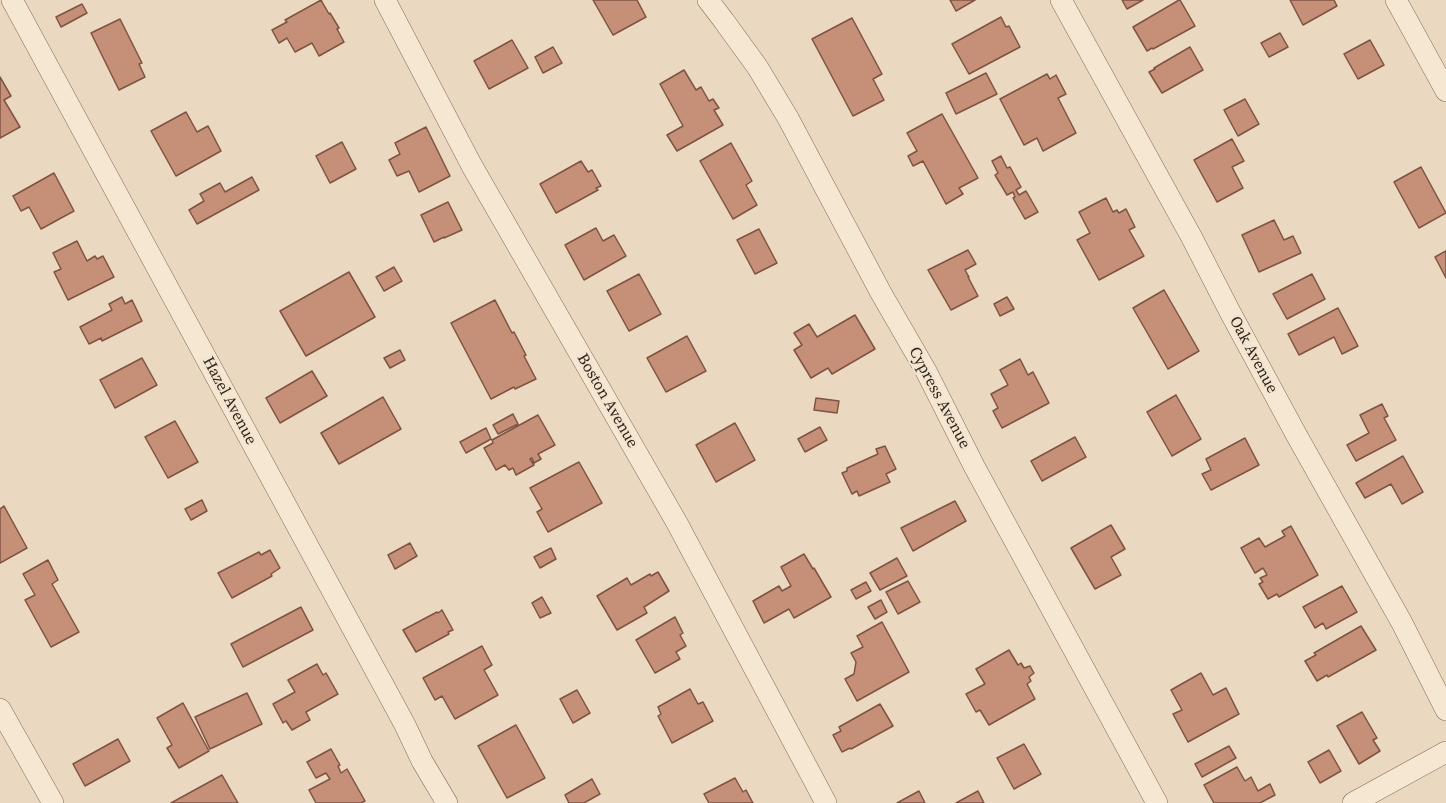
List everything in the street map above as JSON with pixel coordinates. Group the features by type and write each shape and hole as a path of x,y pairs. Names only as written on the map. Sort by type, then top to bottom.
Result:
{"street":[{"name":"Hazel Avenue","path":"12,0 422,761 447,803"},
{"name":"Boston Avenue","path":"385,0 472,166 677,524 826,803"},
{"name":"Cypress Avenue","path":"708,0 758,68 788,118 1157,803"},
{"name":"Oak Avenue","path":"1061,0 1401,623 1446,710"},
{"path":"1396,0 1446,91"},
{"path":"0,709 53,803"},
{"path":"1353,803 1446,752"}],"building":[{"path":"321,0 339,28 337,29 344,42 319,56 312,43 295,52 287,38 279,43 272,30"},
{"path":"593,0 637,0 646,17 613,35"},
{"path":"950,0 975,0 956,11"},
{"path":"1122,0 1143,0 1127,9"},
{"path":"1179,0 1195,26 1147,51 1133,27"},
{"path":"1290,0 1334,0 1337,6 1303,25"},
{"path":"82,4 87,13 61,27 56,17"},
{"path":"1001,17 1006,27 1009,26 1020,47 969,74 952,44"},
{"path":"852,18 882,74 873,79 884,100 853,116 812,39"},
{"path":"120,19 142,63 139,64 145,77 119,90 91,33"},
{"path":"1280,33 1288,47 1269,57 1261,43"},
{"path":"512,40 528,68 489,89 474,61"},
{"path":"1370,40 1384,65 1358,79 1344,54"},
{"path":"553,47 562,63 543,73 535,57"},
{"path":"1190,47 1203,70 1162,93 1149,72"},
{"path":"684,70 696,90 701,87 709,101 713,99 719,108 714,110 723,125 677,151 667,135 683,126 660,84"},
{"path":"986,73 997,94 956,114 946,93"},
{"path":"1047,74 1050,79 1056,75 1066,94 1058,98 1076,133 1043,151 1037,138 1024,145 1000,99"},
{"path":"0,77 11,96 4,100 20,127 0,138"},
{"path":"1245,99 1259,124 1238,136 1224,110"},
{"path":"186,112 197,132 208,126 221,151 176,176 151,131"},
{"path":"942,114 978,178 959,188 963,194 946,204 923,161 913,166 908,156 917,151 907,133"},
{"path":"426,127 450,176 419,192 409,171 397,176 389,160 400,154 395,143"},
{"path":"1232,139 1244,161 1232,167 1243,188 1217,202 1194,160"},
{"path":"342,142 356,169 330,183 316,156"},
{"path":"731,143 752,181 746,185 757,205 733,219 700,161"},
{"path":"1001,156 1021,187 1016,190 1019,195 1026,191 1038,212 1025,219 1013,198 1015,197 1013,192 1007,195 995,175 998,173 992,161"},
{"path":"581,161 588,172 592,170 601,186 596,188 598,190 556,213 540,184"},
{"path":"1421,167 1446,213 1419,228 1394,182"},
{"path":"54,173 74,211 41,229 29,207 21,211 13,196"},
{"path":"252,177 259,190 197,224 189,210 204,201 200,194 220,183 225,192"},
{"path":"1106,198 1113,212 1117,210 1119,213 1126,209 1135,227 1129,230 1144,256 1099,280 1077,240 1090,233 1079,212"},
{"path":"448,202 462,230 434,242 421,215"},
{"path":"1274,220 1284,240 1293,236 1301,253 1259,272 1242,235"},
{"path":"596,228 603,241 614,235 626,256 584,280 565,245"},
{"path":"759,229 777,263 755,274 737,240"},
{"path":"77,241 87,261 95,256 97,259 103,256 114,277 68,300 54,272 61,269 53,253"},
{"path":"968,250 976,264 965,270 978,296 951,310 928,270"},
{"path":"1446,251 1446,278 1435,257"},
{"path":"394,267 402,281 384,291 376,277"},
{"path":"349,272 375,317 306,356 280,311"},
{"path":"639,274 661,314 629,331 607,291"},
{"path":"1312,274 1325,299 1287,319 1273,294"},
{"path":"1164,290 1199,351 1168,369 1133,308"},
{"path":"122,297 125,304 132,300 142,321 102,341 101,338 89,344 80,327 112,310 109,304"},
{"path":"1007,297 1014,309 1000,316 994,304"},
{"path":"495,300 526,355 524,356 536,379 491,399 451,323"},
{"path":"1338,308 1358,346 1342,354 1334,337 1299,355 1288,334"},
{"path":"855,315 875,349 832,374 828,368 811,378 794,350 802,345 794,333 809,324 817,337"},
{"path":"687,336 706,371 666,392 647,358"},
{"path":"400,350 405,360 390,368 384,358"},
{"path":"142,358 157,385 115,408 100,380"},
{"path":"1020,359 1028,375 1033,372 1049,403 1002,428 993,411 998,408 991,394 1008,385 1000,370"},
{"path":"312,371 327,396 280,423 266,398"},
{"path":"1176,395 1201,439 1172,456 1147,412"},
{"path":"383,397 401,429 339,464 321,433"},
{"path":"816,398 839,401 837,413 814,410"},
{"path":"1382,404 1388,416 1384,418 1396,440 1356,461 1347,445 1369,433 1360,415"},
{"path":"513,414 518,424 498,434 493,425"},
{"path":"538,415 555,445 538,454 541,459 534,463 532,458 530,459 534,465 516,475 513,468 509,470 505,465 496,470 484,448 493,443 492,440"},
{"path":"175,421 198,462 168,478 145,437"},
{"path":"735,423 755,460 716,482 696,445"},
{"path":"820,427 827,440 805,452 798,439"},
{"path":"486,428 491,439 466,453 460,442"},
{"path":"1075,437 1086,457 1042,481 1031,461"},
{"path":"1245,438 1259,465 1211,490 1202,474 1211,470 1206,459"},
{"path":"885,446 896,469 886,474 890,482 859,496 857,491 852,494 842,473 847,471 847,468 878,454 876,449"},
{"path":"1403,456 1423,492 1402,504 1391,484 1365,498 1356,483"},
{"path":"579,462 602,503 548,532 537,512 542,509 530,488"},
{"path":"202,500 207,511 191,520 185,509"},
{"path":"955,501 966,521 913,551 901,528"},
{"path":"4,506 27,548 0,563 0,509"},
{"path":"1111,525 1125,549 1111,557 1121,575 1095,589 1071,548"},
{"path":"1291,526 1318,575 1279,597 1277,594 1268,599 1259,584 1263,582 1260,578 1267,575 1263,568 1255,573 1241,548 1259,538 1265,547 1285,536 1282,531"},
{"path":"410,543 417,556 395,569 388,555"},
{"path":"551,548 556,559 540,568 534,557"},
{"path":"270,550 280,568 271,574 272,576 232,598 218,573 259,552 261,555"},
{"path":"804,554 831,597 794,618 789,609 764,623 753,601 779,586 782,591 791,586 781,567"},
{"path":"897,558 907,576 880,590 870,573"},
{"path":"48,560 58,580 52,584 79,632 51,647 25,600 35,595 23,574"},
{"path":"658,572 669,591 644,607 647,613 617,630 597,596 627,578 631,585"},
{"path":"908,581 920,602 898,614 886,592"},
{"path":"866,582 871,591 856,599 851,590"},
{"path":"1342,586 1357,612 1326,629 1323,623 1315,628 1303,607"},
{"path":"542,597 551,613 540,618 532,603"},
{"path":"881,600 887,612 875,619 868,607"},
{"path":"301,607 313,630 243,667 231,644"},
{"path":"442,610 453,630 416,652 403,630"},
{"path":"675,617 683,633 680,635 686,646 676,652 680,659 655,673 636,640"},
{"path":"882,622 909,672 857,701 845,679 854,674 856,662 851,653 863,647 857,636"},
{"path":"1361,626 1376,650 1317,681 1305,661 1316,655 1314,653"},
{"path":"482,646 492,665 484,670 498,695 455,719 442,696 435,700 423,678"},
{"path":"1009,650 1018,665 1021,663 1024,668 1030,666 1034,673 1029,677 1031,681 1027,684 1035,699 989,725 980,710 976,712 966,694 985,684 976,669"},
{"path":"317,664 323,675 326,673 338,694 306,712 310,720 292,730 286,721 283,723 273,704 295,692 288,680"},
{"path":"1201,673 1213,695 1226,688 1239,714 1188,742 1173,714 1182,710 1171,690"},
{"path":"690,689 698,704 703,702 713,721 672,743 658,716 661,714 658,707"},
{"path":"577,690 590,713 573,723 560,699"},
{"path":"247,693 262,724 210,749 195,717"},
{"path":"183,703 209,751 179,768 167,748 172,745 157,718"},
{"path":"880,704 893,726 842,752 833,735 841,731 839,727"},
{"path":"1362,712 1377,738 1373,740 1380,751 1359,764 1337,726"},
{"path":"516,725 545,778 507,798 478,746"},
{"path":"118,739 130,761 85,786 73,764"},
{"path":"1024,744 1041,774 1014,789 997,758"},
{"path":"1229,746 1236,758 1202,777 1195,764"},
{"path":"331,749 340,765 338,766 341,773 347,769 365,801 361,803 316,803 309,790 330,779 326,773 316,778 307,762"},
{"path":"1329,750 1341,771 1320,783 1308,762"},
{"path":"1237,767 1245,781 1251,777 1258,791 1270,784 1275,795 1260,803 1214,803 1204,785"},
{"path":"222,775 238,803 171,803"},
{"path":"735,778 743,792 746,790 753,803 709,803 704,794"},
{"path":"592,779 600,794 584,803 569,803 565,795"},
{"path":"919,791 925,803 897,803"},
{"path":"978,791 984,803 956,803"}]}
